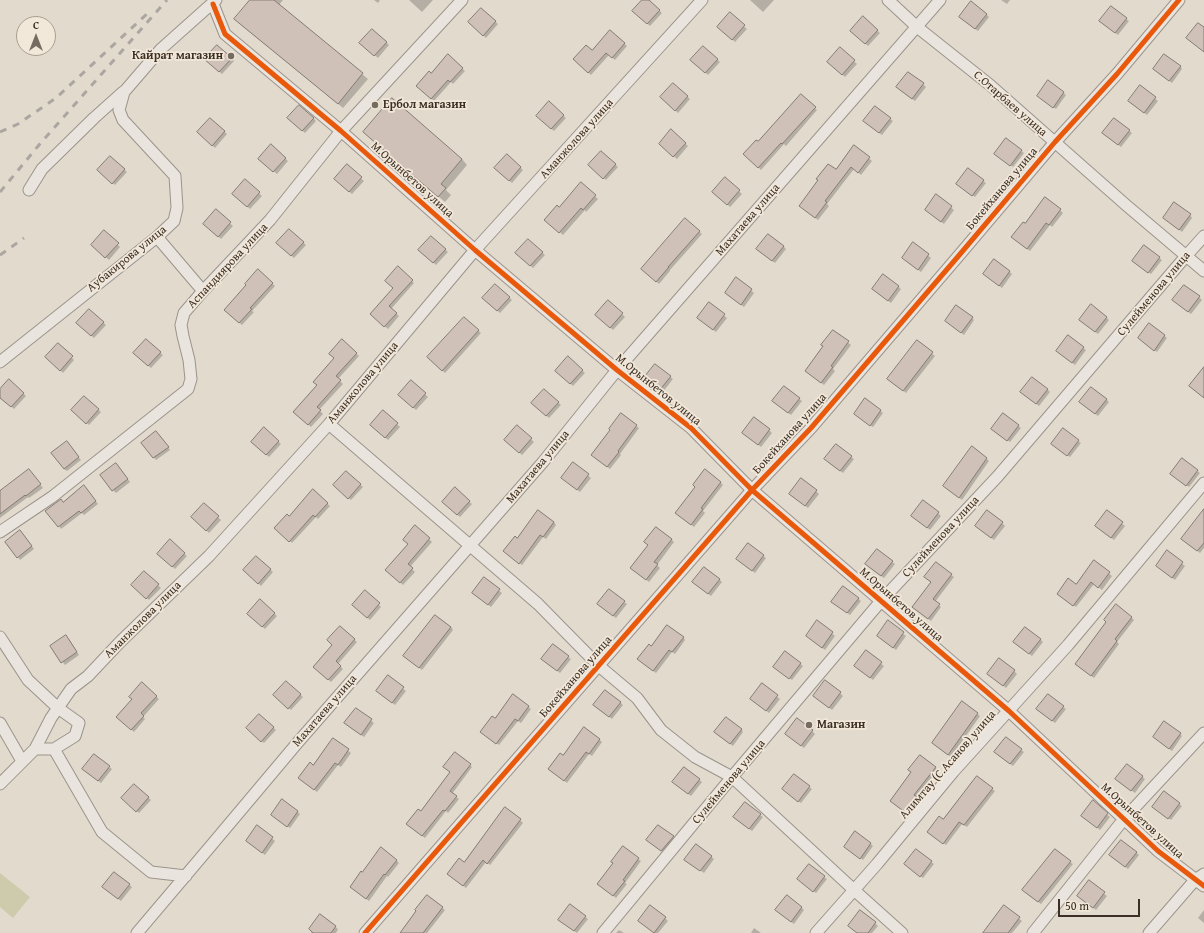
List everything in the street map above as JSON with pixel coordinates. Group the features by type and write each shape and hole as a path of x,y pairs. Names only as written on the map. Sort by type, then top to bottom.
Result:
{"street":[{"name":"Аспандиярова улица","path":"0,532 52,497 188,389 191,378 189,360 181,325 184,313 270,220 341,131 462,0"},
{"name":"Аманжолова улица","path":"0,784 35,749 51,718 71,689 88,676 120,642 209,556 329,424 475,250 702,0"},
{"name":"С.Отарбаев улица","path":"888,0 917,26 990,85 1126,206 1204,271"},
{"name":"Махатаева улица","path":"137,933 299,741 543,462 618,370 940,0"},
{"name":"Бокейханова улица","path":"365,933 752,490 811,428 1055,142 1117,74 1179,0"},
{"name":"М.Орынбетов улица","path":"214,2 225,34 341,131 475,250 618,370 691,428 752,490 1009,711 1158,851 1201,880"},
{"name":"Аубакирова улица","path":"29,190 42,169 94,118 124,92 161,49 214,2"},
{"name":"Аубакирова улица","path":"0,362 157,237 174,221 177,208 175,176 123,120 119,110 124,92"},
{"name":"Сулейменова улица","path":"603,933 732,777 881,601 998,476 1204,236"},
{"path":"157,237 202,292"},
{"path":"329,424 538,604 599,666 637,698 661,730 695,757 732,777 902,933"},
{"name":"Алимтау (С.Асанов) улица","path":"816,933 953,772 1068,645 1204,483"},
{"path":"0,637 28,680 58,708 79,723 75,736 54,749 35,749"},
{"path":"0,723 22,761"},
{"path":"1033,933 1124,819 1204,733"},
{"path":"54,749 102,832 151,872 186,876"},
{"path":"1149,933 1201,880"}],"shaded area":[{"path":"0,873 30,897 13,918 0,907"}],"building":[{"path":"250,0 274,0 363,73 338,104 234,19"},
{"path":"642,0 649,0 660,10 647,24 632,11"},
{"path":"971,1 987,14 975,29 959,17"},
{"path":"1111,6 1127,18 1115,33 1099,21"},
{"path":"481,8 496,21 483,36 468,22"},
{"path":"730,12 745,25 732,40 717,27"},
{"path":"863,16 878,30 865,44 850,31"},
{"path":"1198,23 1204,27 1204,52 1186,38"},
{"path":"372,29 387,42 374,56 359,43"},
{"path":"610,30 625,43 612,58 606,53 588,73 573,59 586,45 592,50"},
{"path":"217,45 232,58 219,72 204,59"},
{"path":"703,46 718,59 705,73 690,60"},
{"path":"840,47 855,60 842,75 827,62"},
{"path":"448,54 463,68 450,82 448,80 431,99 416,86 429,71 431,73"},
{"path":"1164,54 1181,66 1169,81 1153,69"},
{"path":"908,72 924,83 912,99 896,87"},
{"path":"1048,80 1064,92 1053,108 1037,96"},
{"path":"673,83 688,96 675,111 660,97"},
{"path":"1140,85 1156,97 1144,113 1128,101"},
{"path":"801,94 816,107 758,168 743,154 756,140 758,141"},
{"path":"392,98 462,159 441,184 446,188 438,197 363,132"},
{"path":"549,101 564,115 551,129 536,116"},
{"path":"299,105 314,118 302,131 287,118"},
{"path":"875,106 891,118 879,133 863,121"},
{"path":"210,118 225,131 212,146 197,132"},
{"path":"1114,118 1130,130 1118,145 1102,133"},
{"path":"671,129 686,143 673,157 659,144"},
{"path":"1006,138 1022,150 1010,166 994,154"},
{"path":"271,144 286,158 273,172 258,159"},
{"path":"854,145 870,157 858,173 851,167 825,201 827,202 815,218 799,206 818,180 816,179 828,164 836,169"},
{"path":"601,151 616,164 603,179 588,165"},
{"path":"507,154 521,167 509,181 494,168"},
{"path":"110,156 125,169 112,184 97,170"},
{"path":"347,164 362,177 349,192 334,179"},
{"path":"968,168 984,180 972,196 956,184"},
{"path":"725,177 740,190 727,205 712,192"},
{"path":"245,179 260,192 247,207 232,194"},
{"path":"581,182 596,195 583,210 581,208 559,233 544,220 557,205 559,207"},
{"path":"936,194 952,206 941,222 925,210"},
{"path":"1045,197 1061,209 1049,225 1046,223 1027,249 1011,237 1023,222 1025,223"},
{"path":"1174,202 1191,214 1179,230 1163,218"},
{"path":"216,209 231,222 218,237 203,224"},
{"path":"685,218 700,231 656,282 641,269"},
{"path":"289,229 304,242 291,256 276,243"},
{"path":"104,230 119,243 105,258 91,245"},
{"path":"768,234 784,246 772,261 756,249"},
{"path":"431,236 446,249 433,263 418,250"},
{"path":"528,239 543,252 530,266 515,253"},
{"path":"913,242 929,254 918,270 902,258"},
{"path":"1144,245 1160,257 1148,273 1132,261"},
{"path":"994,259 1010,271 999,286 983,274"},
{"path":"398,266 413,280 389,306 397,313 384,327 370,314 393,288 385,281"},
{"path":"258,269 273,283 250,308 252,309 239,323 224,310"},
{"path":"883,274 899,286 888,301 872,289"},
{"path":"736,277 752,289 741,305 725,293"},
{"path":"495,284 510,297 497,311 482,298"},
{"path":"1184,285 1200,296 1188,312 1172,300"},
{"path":"608,300 623,313 610,328 595,315"},
{"path":"709,302 725,314 713,330 697,318"},
{"path":"1091,304 1107,317 1095,332 1079,320"},
{"path":"956,305 973,317 961,333 945,321"},
{"path":"89,309 104,322 91,336 76,323"},
{"path":"464,317 479,330 442,371 427,357"},
{"path":"1149,323 1165,335 1154,351 1138,338"},
{"path":"833,330 849,341 821,383 805,371 823,346 821,345"},
{"path":"1068,335 1084,347 1072,363 1056,351"},
{"path":"146,339 161,352 148,366 133,353"},
{"path":"342,339 357,353 336,376 341,380 317,407 321,410 308,425 293,412 317,385 313,382 334,358 329,354"},
{"path":"917,340 933,352 903,391 887,379"},
{"path":"58,343 73,356 60,371 45,357"},
{"path":"568,356 583,370 570,384 555,371"},
{"path":"655,364 671,376 659,391 643,379"},
{"path":"1204,367 1204,398 1189,386"},
{"path":"1032,377 1048,389 1036,404 1020,392"},
{"path":"9,379 24,393 11,407 0,398 0,389"},
{"path":"411,380 426,393 413,408 398,395"},
{"path":"784,386 800,398 788,413 772,401"},
{"path":"1091,387 1107,399 1095,414 1079,402"},
{"path":"544,389 559,402 546,416 531,403"},
{"path":"84,396 99,409 86,424 71,410"},
{"path":"865,398 881,410 870,426 854,414"},
{"path":"383,410 398,423 385,438 370,425"},
{"path":"621,413 637,425 607,467 591,455"},
{"path":"1003,413 1019,425 1007,441 991,429"},
{"path":"754,417 770,429 758,445 742,433"},
{"path":"517,425 532,438 519,453 504,440"},
{"path":"264,427 279,441 266,455 251,442"},
{"path":"1063,428 1079,440 1067,456 1051,444"},
{"path":"156,431 169,447 153,458 141,443"},
{"path":"67,441 79,457 64,469 51,453"},
{"path":"836,444 852,456 840,471 824,459"},
{"path":"972,446 987,458 959,498 943,486"},
{"path":"1182,458 1198,470 1186,486 1170,474"},
{"path":"573,462 589,474 577,490 561,478"},
{"path":"116,463 128,479 112,491 100,475"},
{"path":"29,469 41,484 0,514 0,491"},
{"path":"705,469 721,482 701,508 703,509 691,525 675,513 695,487 693,485"},
{"path":"346,471 361,484 348,499 333,485"},
{"path":"801,478 817,490 805,506 789,494"},
{"path":"84,485 96,501 81,513 79,511 58,527 45,511 61,499 63,502"},
{"path":"455,487 470,501 457,515 442,502"},
{"path":"313,489 328,503 315,517 313,515 289,542 274,528 287,514 289,516"},
{"path":"923,500 939,512 927,528 911,516"},
{"path":"204,503 219,516 206,531 191,517"},
{"path":"1204,509 1204,543 1197,551 1181,539"},
{"path":"538,510 554,522 543,537 540,535 519,564 503,551 515,536 517,538"},
{"path":"987,510 1003,522 991,538 975,526"},
{"path":"1107,510 1123,522 1111,538 1095,526"},
{"path":"415,525 430,538 408,564 413,568 400,583 385,570 408,544 403,540"},
{"path":"656,527 672,539 654,562 658,564 646,580 630,568 648,545 644,542"},
{"path":"20,530 32,546 17,558 5,542"},
{"path":"170,539 185,553 172,567 157,554"},
{"path":"748,543 764,555 752,571 736,559"},
{"path":"877,549 893,561 881,576 865,564"},
{"path":"1167,550 1183,562 1172,578 1156,566"},
{"path":"256,556 271,569 258,584 243,570"},
{"path":"1094,560 1110,572 1098,588 1091,582 1073,606 1057,594 1068,578 1076,584"},
{"path":"936,562 952,574 933,599 940,604 928,619 912,607 931,582 924,577"},
{"path":"704,567 720,579 708,594 692,582"},
{"path":"144,571 159,584 146,599 131,585"},
{"path":"484,577 500,589 488,605 472,593"},
{"path":"843,586 859,598 847,613 831,602"},
{"path":"609,589 625,601 613,616 597,604"},
{"path":"365,590 380,603 367,618 352,605"},
{"path":"260,599 275,613 262,627 247,614"},
{"path":"1116,604 1132,617 1115,639 1117,641 1091,676 1075,664 1106,622 1104,620"},
{"path":"435,615 451,627 419,668 403,656"},
{"path":"817,620 833,632 822,648 806,636"},
{"path":"888,620 904,632 893,648 877,636"},
{"path":"667,625 684,637 672,652 669,650 653,671 637,659 649,644 651,646"},
{"path":"340,626 355,639 336,661 341,666 328,680 313,667 332,645 327,640"},
{"path":"1025,627 1041,639 1029,654 1013,642"},
{"path":"66,635 77,652 61,663 50,646"},
{"path":"553,644 569,656 557,671 541,659"},
{"path":"866,650 882,662 870,678 854,666"},
{"path":"785,651 801,663 789,679 773,667"},
{"path":"999,658 1015,670 1003,686 987,674"},
{"path":"388,675 404,687 392,703 376,691"},
{"path":"825,680 841,692 829,708 813,696"},
{"path":"286,681 301,694 288,709 273,695"},
{"path":"142,682 157,696 141,713 144,716 131,730 116,717 132,699 129,697"},
{"path":"762,683 778,695 766,711 750,699"},
{"path":"605,690 621,702 609,717 593,705"},
{"path":"513,694 529,706 518,721 515,719 496,744 480,732 492,716 495,718"},
{"path":"1048,694 1064,706 1052,721 1036,709"},
{"path":"962,701 978,713 948,755 932,743"},
{"path":"356,708 372,719 361,735 344,723"},
{"path":"259,714 274,727 261,742 246,728"},
{"path":"726,717 742,729 730,744 714,732"},
{"path":"797,718 813,730 801,746 785,734"},
{"path":"1164,721 1181,733 1169,749 1153,737"},
{"path":"584,727 600,739 589,754 586,752 564,781 548,769 560,753 563,755"},
{"path":"1006,737 1022,749 1010,764 994,752"},
{"path":"333,738 349,749 338,765 335,763 314,790 298,778 310,762 313,765"},
{"path":"455,752 471,764 450,791 457,796 445,811 443,810 422,836 406,824 418,809 421,811 450,772 443,767"},
{"path":"94,754 110,766 98,781 82,769"},
{"path":"920,755 936,767 914,795 917,797 906,813 890,801 911,772 908,770"},
{"path":"1127,764 1143,776 1131,791 1115,779"},
{"path":"684,767 700,779 688,794 672,782"},
{"path":"794,774 810,786 798,802 782,789"},
{"path":"977,776 993,788 964,825 959,822 943,844 927,832 939,816 943,819"},
{"path":"134,784 149,797 136,812 121,798"},
{"path":"1164,791 1180,803 1168,819 1152,807"},
{"path":"282,799 298,811 287,827 271,815"},
{"path":"1093,800 1108,813 1097,828 1081,816"},
{"path":"745,802 761,814 749,829 733,817"},
{"path":"505,807 521,819 487,864 483,860 463,886 447,874 459,858 464,862"},
{"path":"257,825 273,837 262,853 246,841"},
{"path":"658,825 674,836 661,851 646,840"},
{"path":"855,831 871,843 860,859 844,847"},
{"path":"1121,840 1137,852 1125,867 1109,855"},
{"path":"696,844 712,856 700,871 684,860"},
{"path":"623,846 639,858 623,880 625,881 613,896 597,884 613,863 611,862"},
{"path":"381,847 397,860 385,875 384,874 366,899 350,887"},
{"path":"916,849 932,861 920,877 904,864"},
{"path":"1055,849 1071,861 1038,902 1022,890"},
{"path":"809,864 825,876 813,892 797,879"},
{"path":"114,872 130,884 118,899 102,887"},
{"path":"1089,880 1105,892 1093,908 1077,896"},
{"path":"427,895 443,907 423,933 400,933 416,911 415,910"},
{"path":"787,895 802,907 791,922 775,910"},
{"path":"570,904 586,916 574,931 558,920"},
{"path":"650,905 666,917 654,933 638,921"},
{"path":"1004,905 1020,917 1008,933 983,933"},
{"path":"860,910 876,922 868,933 857,933 848,926"},
{"path":"320,914 336,926 331,933 313,933 309,929"}],"railway":[{"path":"0,192 39,145 167,0"},
{"path":"0,132 18,124 56,98 150,11"},
{"path":"0,255 24,238"}],"cycle path":[{"path":"365,933 752,490 811,428 1055,142 1117,74 1179,0"},
{"path":"213,4 225,34 341,131 475,250 617,370 691,428 752,490 1009,711 1158,851 1204,886"}],"place":[{"name":"Кайрат магазин","path":"231,56"},
{"name":"Ербол магазин","path":"375,105"},
{"name":"Магазин","path":"809,725"}]}
